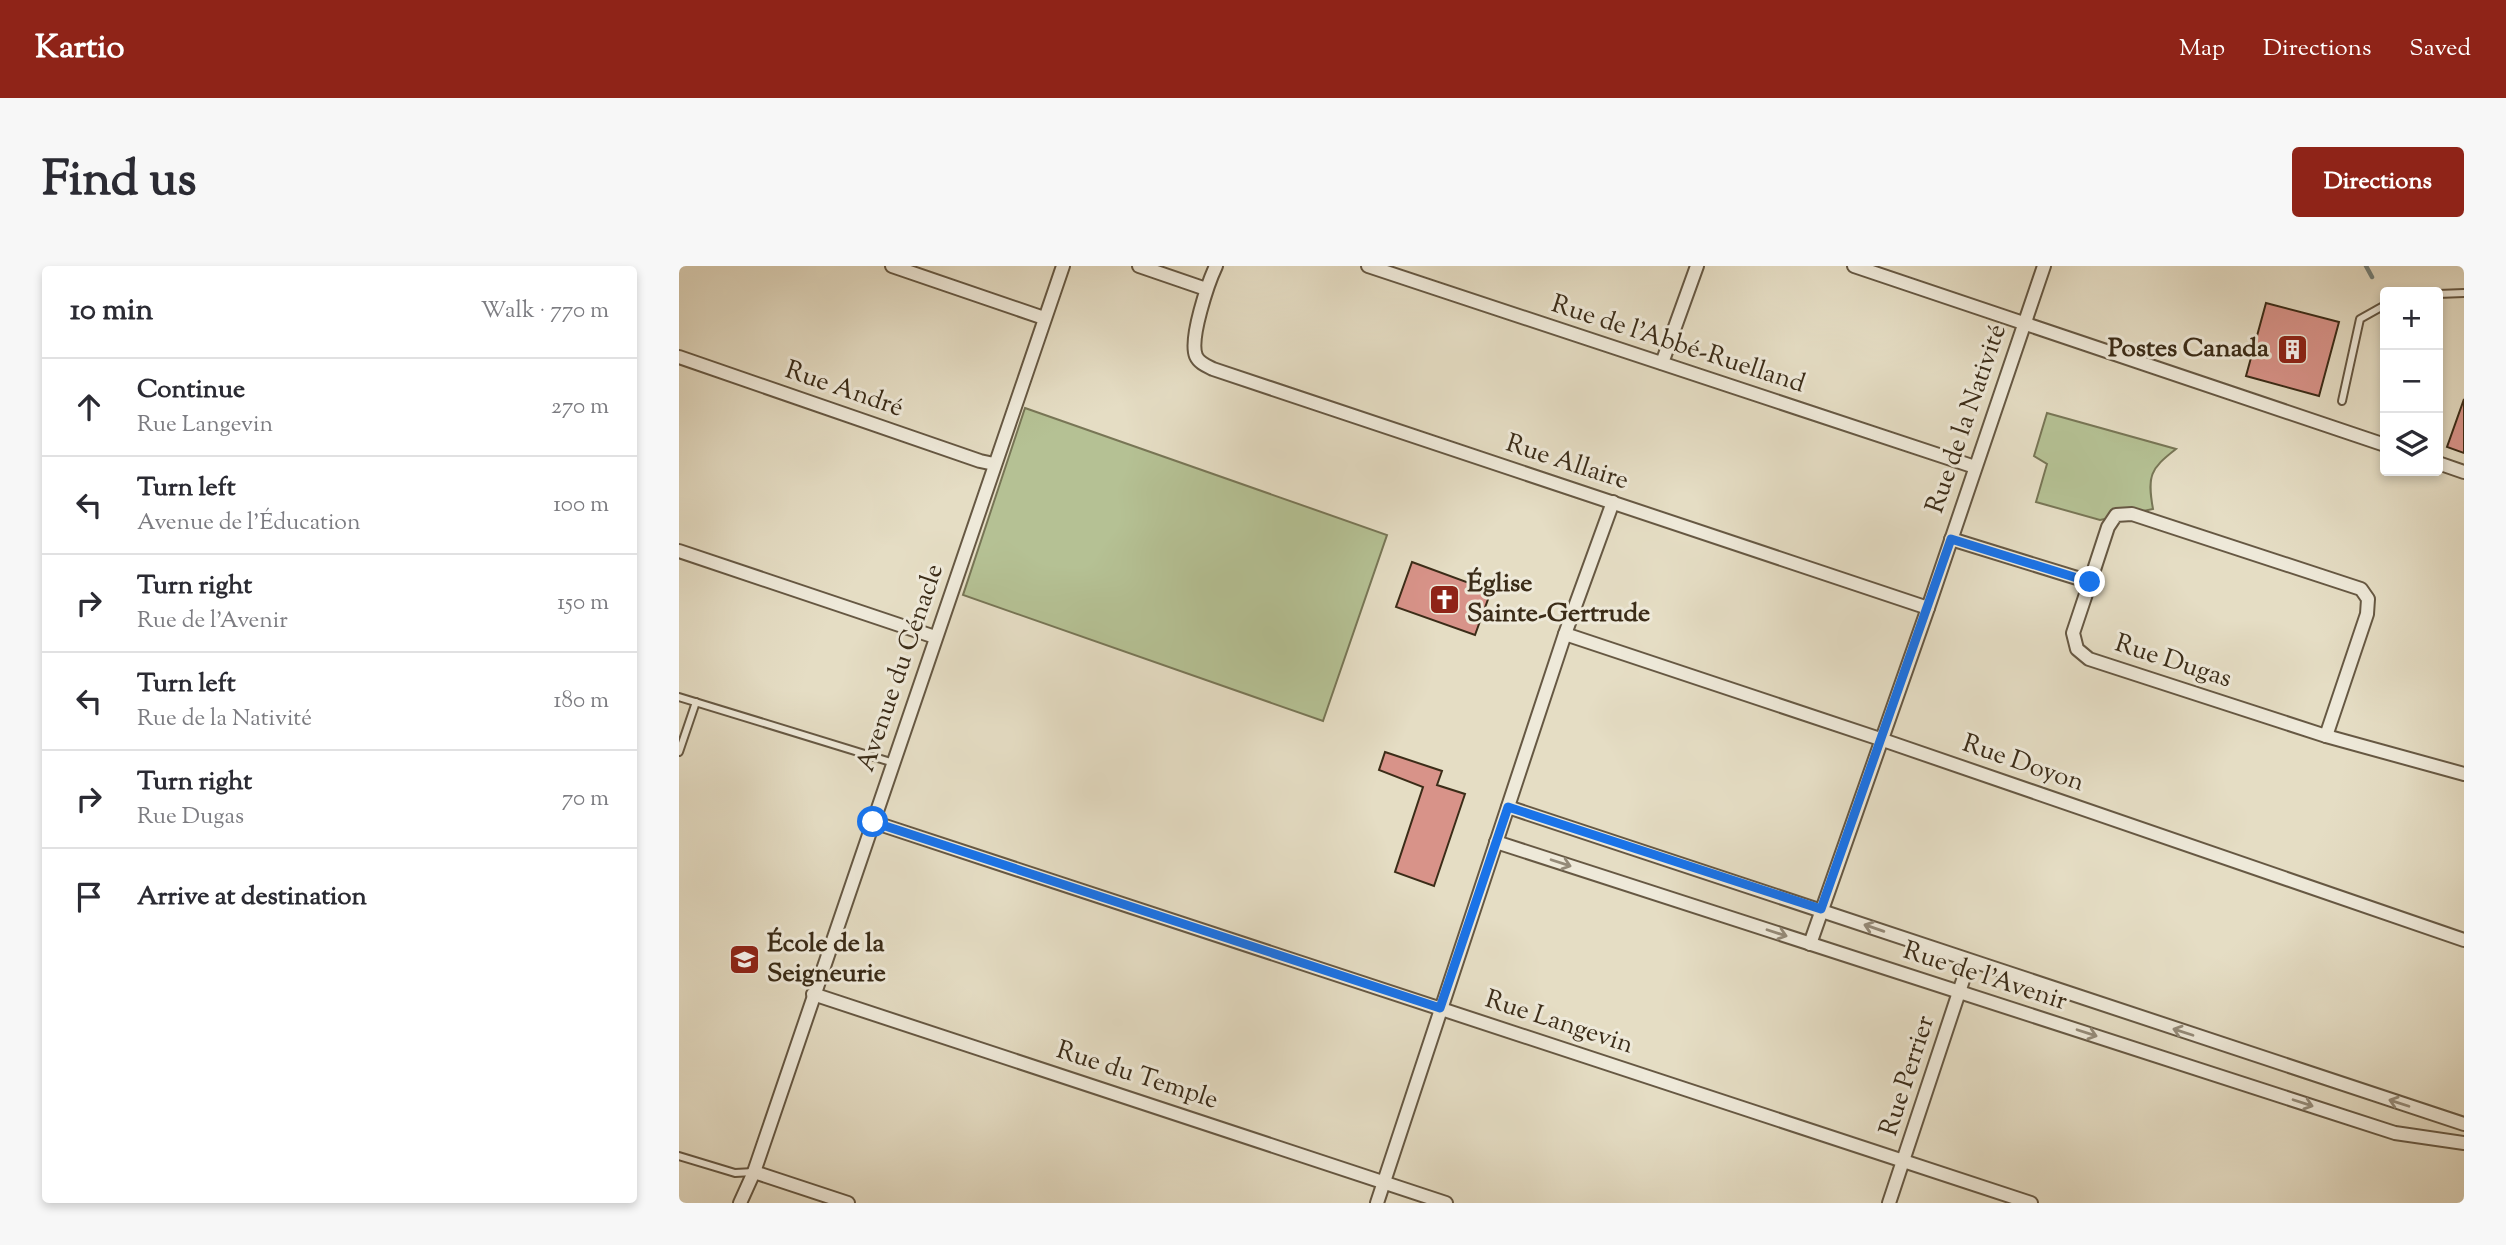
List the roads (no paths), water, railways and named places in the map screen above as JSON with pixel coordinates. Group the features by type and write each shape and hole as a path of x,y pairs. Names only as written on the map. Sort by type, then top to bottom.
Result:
{"street":[{"path":"892,266 1044,318"},
{"name":"Avenue du Cénacle","path":"740,1203 754,1172 1063,266"},
{"path":"1139,266 1206,289 1216,266"},
{"name":"Rue de l'Abbé-Ruelland","path":"1368,266 1975,467"},
{"path":"1662,363 1697,266"},
{"name":"Rue de la Nativité","path":"1810,944 2044,266"},
{"path":"1862,267 2380,443"},
{"name":"Rue Allaire","path":"1206,289 1194,343 1195,355 1200,362 1213,369 1928,608"},
{"name":"Rue André","path":"679,357 994,464"},
{"path":"2443,465 2464,472"},
{"path":"1377,1203 1565,634 1613,502"},
{"path":"1951,539 2090,582 2108,527 2116,515 2132,514 2361,589 2368,599 2367,614 2326,736"},
{"path":"679,551 935,638"},
{"name":"Rue Dugas","path":"2090,582 2073,633 2077,649 2089,659 2326,736 2464,774"},
{"name":"Rue Doyon","path":"1565,634 1880,739 2464,940"},
{"name":"Rue de l'Avenir","path":"1508,807 2464,1124"},
{"name":"Rue Langevin","path":"873,822 2031,1203"},
{"name":"Rue de l'Avenir","path":"1496,842 2395,1133 2464,1143"},
{"name":"Rue Perrier","path":"1889,1203 1969,962"},
{"name":"Rue du Temple","path":"813,994 1446,1203"},
{"path":"754,1172 848,1203"}],"lane":[{"path":"2443,294 2464,293"},
{"path":"2342,401 2360,319 2380,308"},
{"path":"679,696 894,763"},
{"path":"679,752 696,702"},
{"path":"679,728 688,724"},
{"path":"679,1156 735,1173 754,1172"}],"waterway":[{"path":"2366,266 2372,277"}],"place":[{"name":"Postes Canada","path":"2292,349"},
{"name":"Église Sainte-Gertrude","path":"1444,599"},
{"name":"École de la Seigneurie","path":"744,959"}]}
